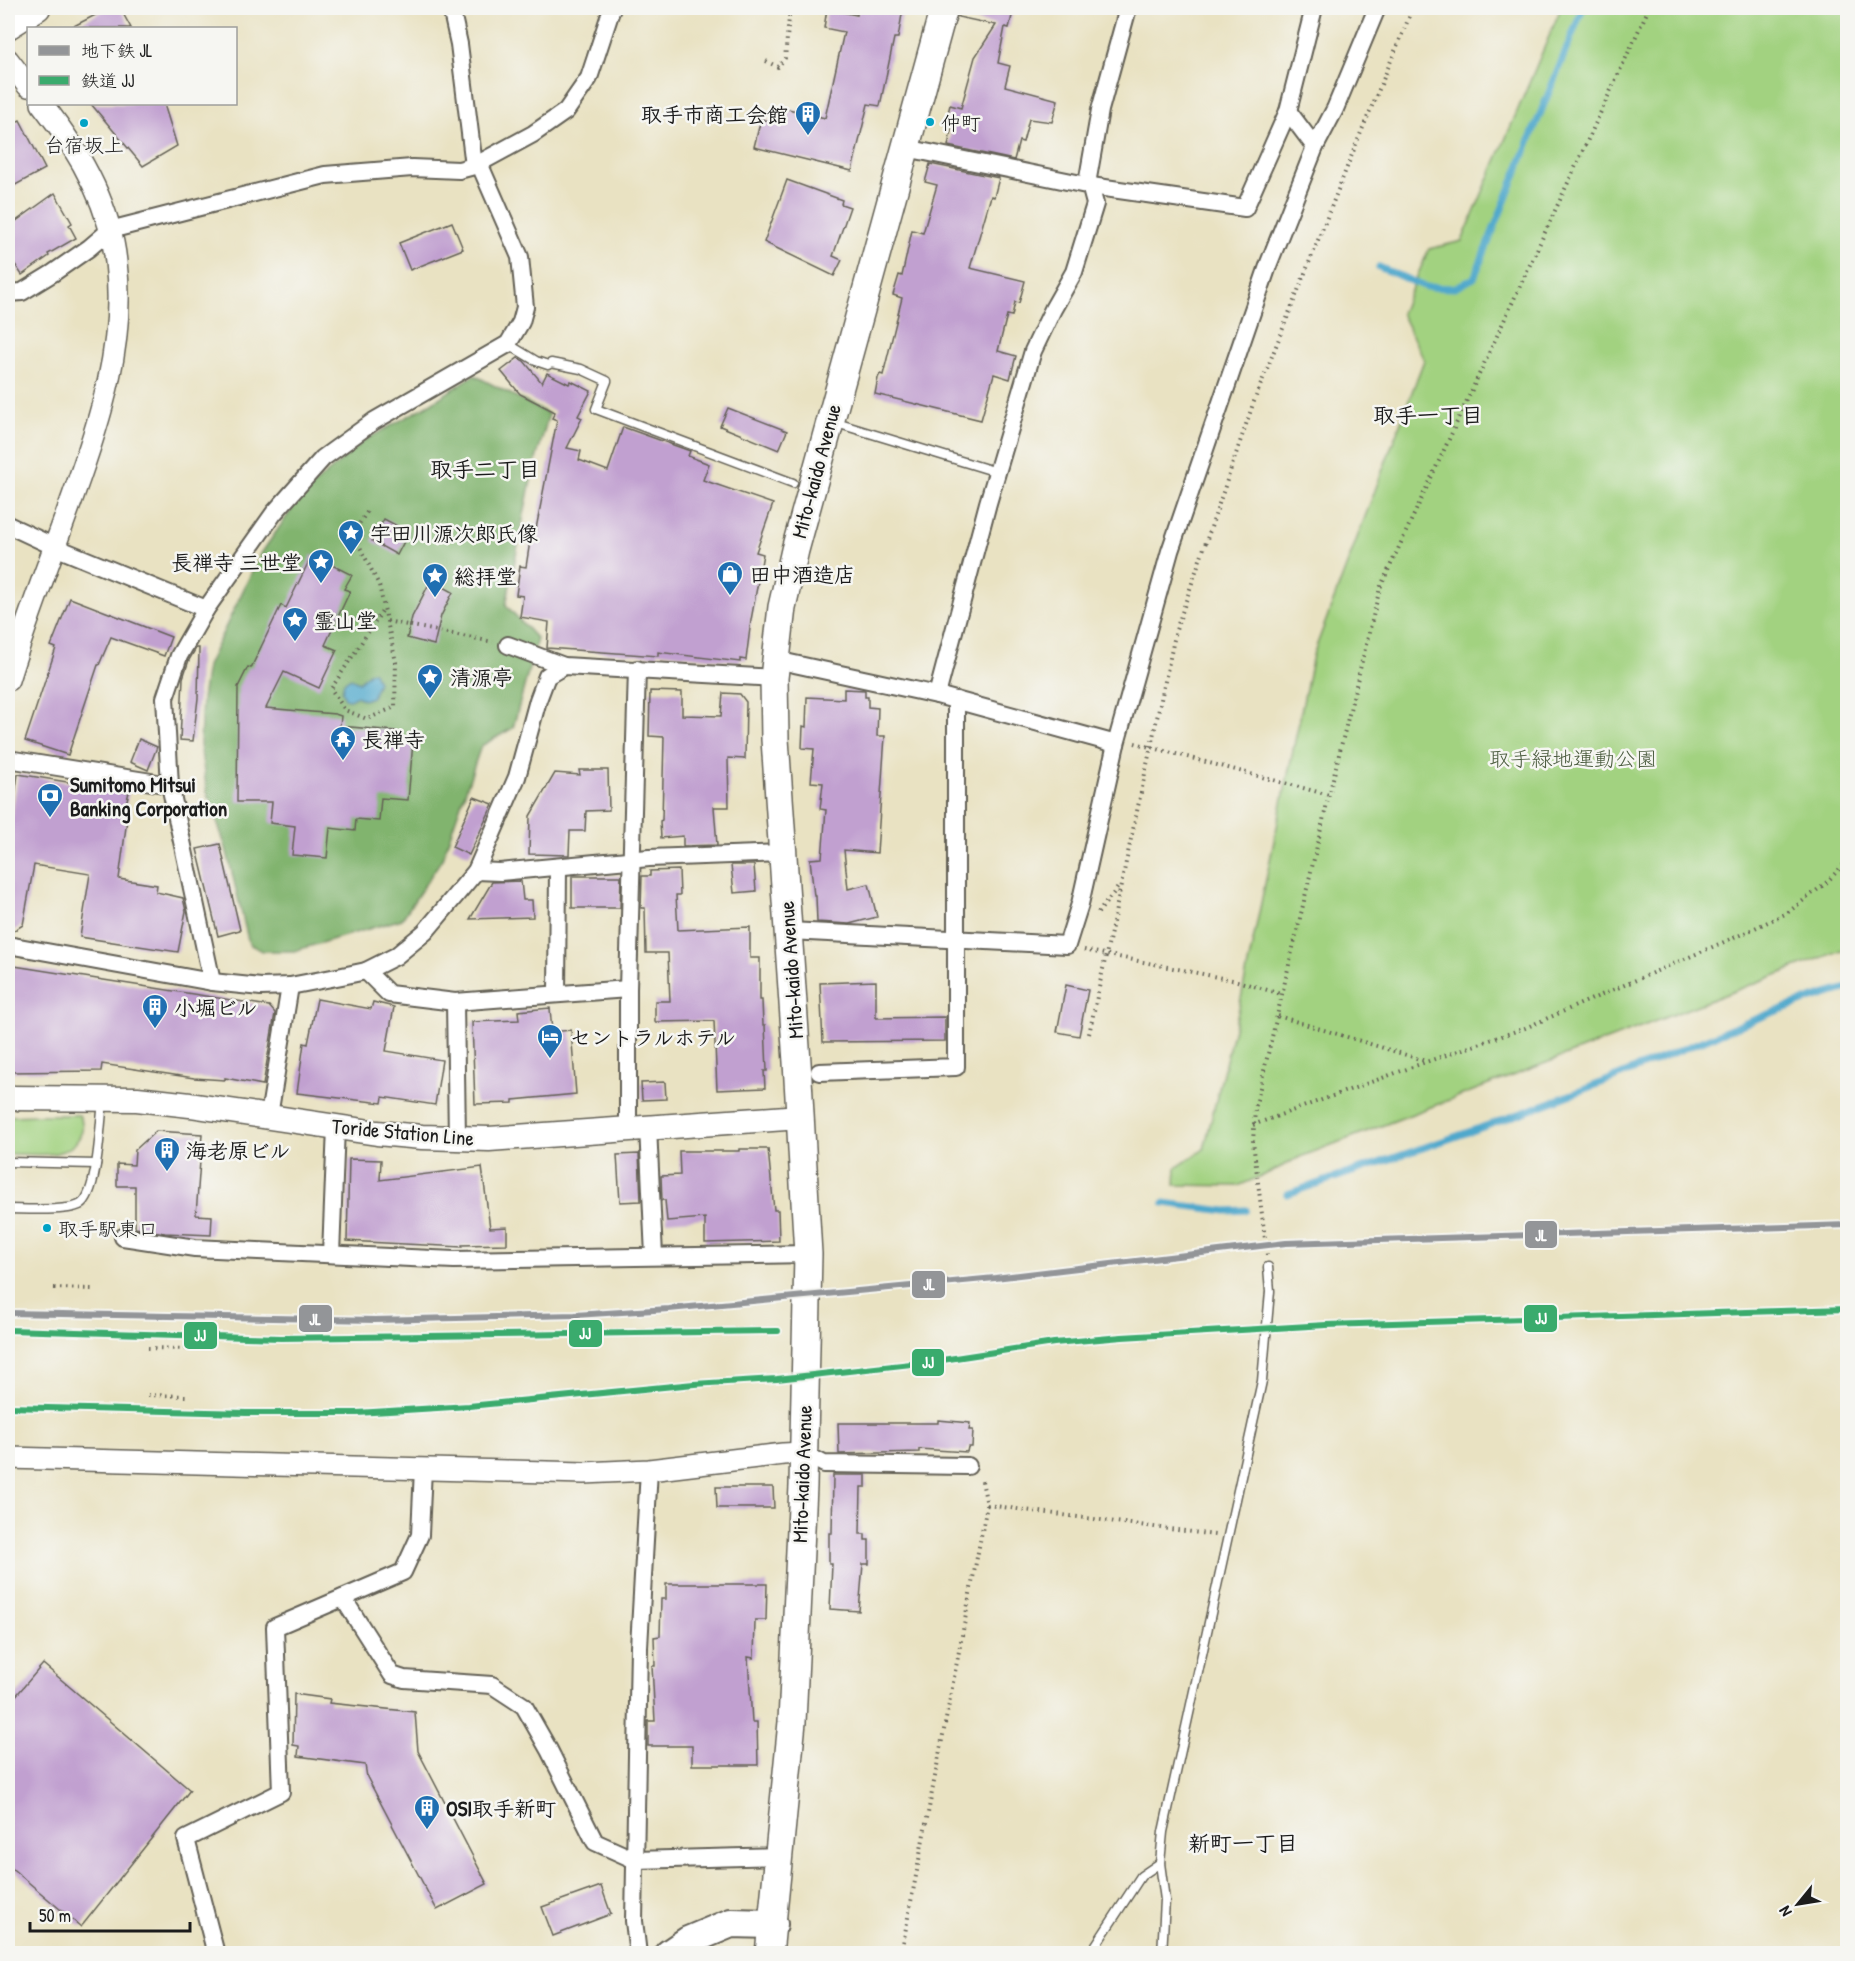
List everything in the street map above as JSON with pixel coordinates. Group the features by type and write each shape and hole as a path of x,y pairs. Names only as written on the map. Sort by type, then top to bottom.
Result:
{"highway":[{"path":"669,1953 688,1941 731,1923 773,1924"}],"main road":[{"path":"8,27 38,8"},
{"name":"Mito-kaido Avenue","path":"770,1953 792,1722 803,1453 808,1254 775,739 775,669 782,607 795,550 944,8"},
{"name":"Toride Station Line","path":"8,1098 137,1099 410,1136 489,1139 800,1117"}],"street":[{"path":"212,982 170,784 165,698 179,656 206,609 274,513 323,458 374,421 508,344 525,307 520,257 477,164 459,44 450,8"},
{"path":"8,293 22,292 53,273 110,230 325,175 412,168 459,170 477,164 533,134 566,111 590,78 612,8"},
{"path":"938,695 997,472 1033,351 1074,272 1095,204 1088,178 1100,110 1128,8"},
{"path":"906,148 1091,186 1245,208 1288,111 1314,8"},
{"path":"789,931 1067,945 1080,904 1116,744 1170,551 1269,263 1315,147 1335,109 1377,8"},
{"path":"8,60 27,86"},
{"path":"8,680 94,437 108,388 119,305 116,261 110,230 80,160 59,125 43,105"},
{"path":"1288,111 1315,147"},
{"path":"8,525 55,547 206,609"},
{"path":"508,645 564,666 637,669 775,669 938,695 1116,744"},
{"path":"8,945 212,982 261,987 290,986 366,971 396,956 425,932 476,871 517,777 547,676 564,666"},
{"path":"637,669 628,989 638,1127 654,1256"},
{"path":"819,1072 956,1067 956,700"},
{"path":"8,759 170,784"},
{"path":"476,871 500,872 633,860 783,853"},
{"path":"557,994 558,867"},
{"path":"366,971 389,994 455,1002 628,989"},
{"path":"269,1116 290,986"},
{"path":"455,1002 457,1138"},
{"path":"331,1254 336,1127"},
{"path":"123,1237 195,1248 454,1260 808,1254"},
{"path":"8,1458 423,1468 529,1473 649,1470 803,1453 824,1464 968,1466"},
{"path":"216,1953 186,1839 281,1792 274,1627 403,1572 420,1535 423,1468"},
{"path":"638,1953 634,1921 639,1647 649,1470"},
{"path":"343,1598 392,1676 404,1679 492,1685 524,1706 595,1842 635,1860 781,1856"}],"lane":[{"path":"508,344 536,361 582,369 607,381 596,410 793,483"},
{"path":"830,421 997,472"},
{"path":"8,1209 68,1208 80,1205 89,1197 96,1164 103,1098"},
{"path":"8,1162 96,1164"},
{"path":"1162,1953 1165,1900 1160,1863 1163,1832 1262,1381 1270,1291 1268,1267"},
{"path":"1090,1953 1141,1876 1160,1863"}],"path":[{"path":"766,61 778,67 785,58 790,8"},
{"path":"1089,1034 1176,630 1253,404 1413,8"},
{"path":"1268,1267 1253,1125 1281,994 1380,588 1649,8"},
{"path":"367,512 353,533 379,585 396,662 395,707 367,718 345,710 331,689 384,608"},
{"path":"387,621 508,645"},
{"path":"1150,746 1329,795"},
{"path":"1253,1125 1525,1028 1787,913 1824,884 1848,860"},
{"path":"1081,949 1237,981 1281,994"},
{"path":"1278,1016 1426,1062"},
{"path":"54,1288 94,1289"},
{"path":"148,1348 186,1349"},
{"path":"147,1395 187,1396"},
{"path":"901,1953 987,1505 982,1481"},
{"path":"987,1505 1228,1537"}],"green space":[{"name":"取手緑地運動公園","path":"1561,8 1847,8 1847,948 1300,1157 1238,1186 1175,1185 1176,1168 1204,1149 1239,1008 1313,655 1424,360 1401,313 1429,249 1462,241"},
{"path":"474,375 549,414 533,470 506,605 537,639 513,728 481,746 442,859 402,919 294,951 262,951 249,944 226,848 207,792 200,745 202,699 207,666 260,555 301,496 365,440 430,404"},
{"path":"79,1115 83,1127 81,1135 73,1145 57,1153 8,1154 8,1116"}],"water":[{"path":"370,672 374,672 378,682 372,697 364,700 357,696 350,700 345,698 342,691 344,682 351,678 359,682"}],"building":[{"path":"109,8 120,8 130,27 72,27"},
{"path":"858,8 903,8 898,38 894,38 880,106 868,104 852,171 754,147 761,119 780,124 784,108 825,118 844,32 824,28 827,9 857,15"},
{"path":"959,8 1014,8 1009,28 1005,27 998,63 1010,66 1005,86 1058,100 1052,122 1029,119 1023,142 1019,141 1014,160 948,146 952,127 945,125 950,105 961,108 975,57 996,25 958,17"},
{"path":"92,105 164,105 177,146 143,166"},
{"path":"20,120 45,169 8,189 8,126"},
{"path":"930,164 999,178 994,197 991,196 970,268 1025,281 1019,303 1015,302 1012,316 1007,315 998,351 1016,356 1010,379 994,374 981,420 875,394 878,378 880,374 883,375 902,298 893,295 899,275 902,276 912,230 923,233 937,185 925,182"},
{"path":"787,180 842,200 841,204 850,207 833,256 842,260 834,276 764,242"},
{"path":"55,193 72,223 69,225 76,238 48,254 49,256 22,275 8,254 8,227"},
{"path":"452,222 463,249 410,270 399,243"},
{"path":"518,358 524,361 542,383 547,373 569,384 571,381 591,391 578,416 582,418 567,448 581,451 579,460 608,471 623,427 690,451 688,456 709,464 703,480 773,504 756,552 763,554 746,660 740,659 740,662 658,652 658,656 547,648 549,622 520,617 523,596 516,595 520,566 526,567 532,528 536,529 557,420 552,418 555,412 520,394 501,371"},
{"path":"728,408 787,431 779,450 720,426"},
{"path":"384,519 409,532 397,555 372,541"},
{"path":"312,555 352,575 344,589 350,591 325,645 337,650 319,688 284,672 266,708 335,714 341,716 340,726 395,731 394,740 413,742 408,800 381,798 379,821 356,819 355,831 330,828 327,858 292,855 295,826 270,823 272,802 237,802 238,687 248,667 251,668 281,605 286,608"},
{"path":"431,580 453,592 441,616 434,645 407,638 412,617"},
{"path":"70,598 171,637 164,656 111,637 98,665 68,755 25,741 56,648 51,646"},
{"path":"196,648 199,648 198,698 193,741 180,740 183,678"},
{"path":"844,689 865,690 868,707 878,708 877,736 885,736 877,853 844,850 848,889 869,884 877,917 849,924 817,922 816,896 814,896 810,859 822,858 826,810 820,809 823,783 811,782 814,749 802,748 803,726 806,727 807,697 844,699"},
{"path":"650,691 682,692 682,715 721,716 723,693 740,694 746,702 745,759 728,758 729,807 714,807 717,845 683,846 683,836 661,838 664,737 649,736"},
{"path":"139,739 157,747 148,770 130,762"},
{"path":"579,770 608,770 609,810 586,811 585,831 570,831 569,855 529,854 530,816 555,773 580,775"},
{"path":"18,774 129,792 124,812 128,812 119,879 157,885 156,892 183,898 186,911 178,952 80,937 90,874 34,865 23,925 8,934 8,843"},
{"path":"474,797 493,804 469,855 452,847"},
{"path":"220,844 240,930 218,936 197,849"},
{"path":"731,865 754,865 756,891 734,893"},
{"path":"679,870 680,895 676,895 678,930 750,927 750,958 760,958 760,1000 762,1000 763,1025 765,1025 767,1071 764,1071 765,1088 717,1090 714,1021 655,1022 655,1001 670,1001 668,953 646,953 645,908 641,908 642,876 650,876 650,871"},
{"path":"572,876 621,876 620,908 572,908"},
{"path":"521,881 523,900 532,900 533,917 470,919 492,882"},
{"path":"8,965 269,1006 275,1013 263,1085 225,1078 225,1080 194,1078 102,1064 101,1071 8,1072"},
{"path":"876,981 876,1018 945,1017 945,1041 823,1042 820,983"},
{"path":"1066,985 1088,990 1079,1036 1057,1032"},
{"path":"317,999 371,1009 373,1002 394,1007 386,1051 442,1060 435,1105 383,1097 382,1103 297,1093 304,1043 308,1044"},
{"path":"550,1008 552,1032 571,1030 576,1094 513,1100 513,1103 475,1104 472,1022 519,1020 518,1011"},
{"path":"665,1082 666,1099 642,1100 641,1083"},
{"path":"156,1131 202,1134 196,1215 212,1216 211,1235 165,1233 135,1228 135,1186 117,1186 117,1164 134,1165 135,1150"},
{"path":"739,1149 768,1149 774,1210 778,1210 779,1241 705,1243 705,1218 667,1221 665,1200 662,1200 661,1176 680,1175 679,1151 739,1151"},
{"path":"639,1154 641,1201 620,1202 617,1155"},
{"path":"349,1159 381,1160 380,1180 482,1167 490,1228 507,1227 507,1244 462,1245 462,1247 347,1241"},
{"path":"938,1420 970,1423 969,1430 973,1430 972,1447 968,1447 967,1452 919,1449 919,1452 839,1454 838,1423 938,1423"},
{"path":"833,1475 866,1475 866,1487 861,1487 860,1534 865,1534 865,1540 869,1540 869,1564 863,1564 859,1611 830,1609 832,1564 829,1564 829,1533 832,1533"},
{"path":"716,1487 773,1487 774,1508 717,1508"},
{"path":"666,1584 767,1584 766,1620 755,1620 754,1658 748,1657 752,1722 757,1722 758,1765 692,1765 692,1746 648,1746 648,1721 655,1721 652,1666 655,1666 654,1637 660,1636 661,1599 666,1599"},
{"path":"43,1664 190,1790 81,1927 8,1865 8,1705"},
{"name":"OSI取手新町","path":"294,1694 330,1699 329,1703 415,1712 418,1751 487,1884 437,1910 367,1777 365,1765 298,1756 299,1746 293,1745"},
{"path":"601,1886 611,1914 553,1936 542,1907"}],"waterway":[{"path":"1379,267 1426,287 1455,288 1474,278 1583,8"},
{"path":"1287,1194 1539,1107 1744,1024 1848,988"},
{"path":"1164,1203 1226,1211 1246,1210"}],"metro line":[{"name":"JL","path":"8,1313 375,1320 575,1315 669,1309 995,1278 1286,1243 1848,1225"}],"rail line":[{"name":"JJ","path":"8,1407 246,1413 357,1413 469,1406 694,1384 777,1379 929,1362 1054,1343 1122,1337 1326,1325 1848,1309"},
{"name":"JJ","path":"8,1330 281,1338 778,1331"}],"place":[{"name":"仲町","path":"930,122"},
{"name":"台宿坂上","path":"84,123"},
{"name":"取手市商工会館","path":"808,137"},
{"name":"宇田川源次郎氏像","path":"351,556"},
{"name":"長禅寺 三世堂","path":"321,585"},
{"name":"田中酒造店","path":"730,597"},
{"name":"総拝堂","path":"435,599"},
{"name":"霊山堂","path":"295,643"},
{"name":"清源亭","path":"430,700"},
{"name":"長禅寺","path":"343,762"},
{"name":"Sumitomo Mitsui Banking Corporation","path":"50,819"},
{"name":"小堀ビル","path":"155,1030"},
{"name":"セントラルホテル","path":"550,1060"},
{"name":"海老原ビル","path":"167,1173"},
{"name":"取手駅東口","path":"47,1228"},
{"name":"OSI取手新町","path":"427,1831"}],"district":[{"name":"取手一丁目","path":"1428,415"},
{"name":"取手二丁目","path":"485,469"},
{"name":"新町一丁目","path":"1243,1843"}]}
